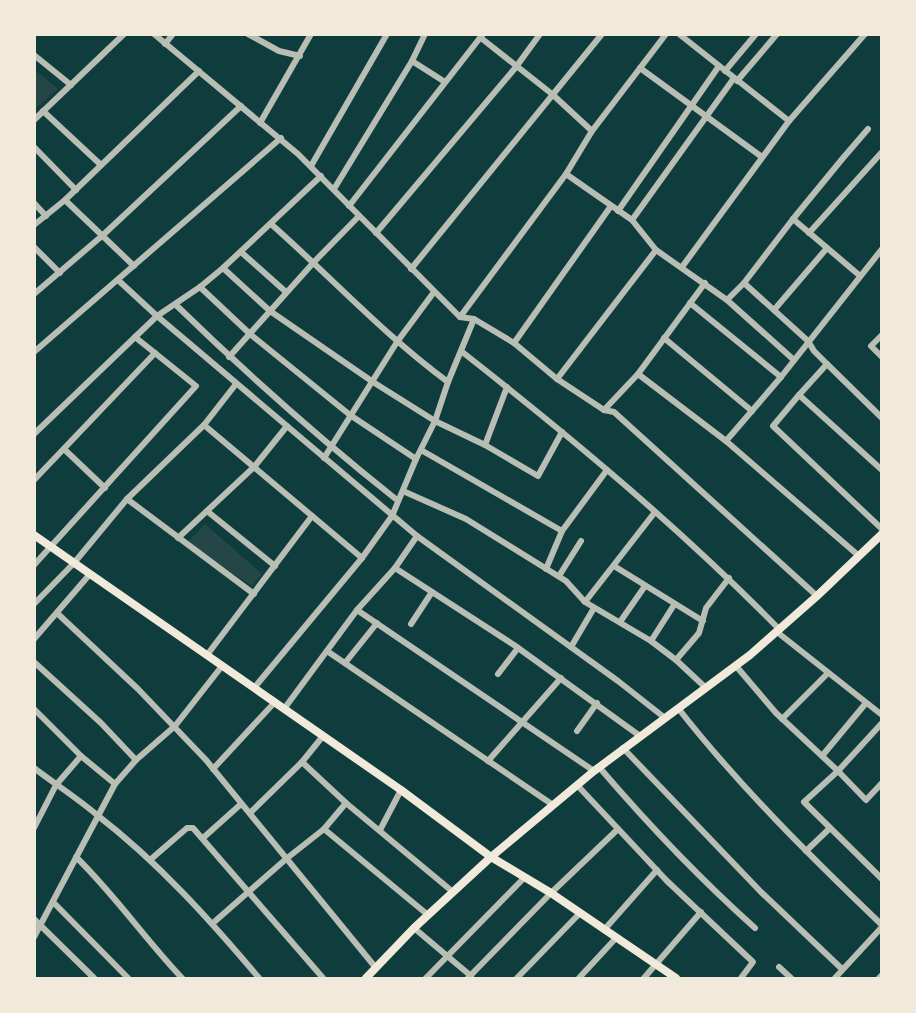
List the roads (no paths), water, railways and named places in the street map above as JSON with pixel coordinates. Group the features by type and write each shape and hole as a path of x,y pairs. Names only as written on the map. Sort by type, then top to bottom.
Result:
{"main road":[{"path":"366,978 414,928 491,857 596,769 736,666 817,596 882,534"},
{"path":"34,535 401,790 491,857 551,893 676,978"}],"street":[{"path":"101,165 38,115 124,34"},
{"path":"154,34 281,138 460,317 474,319 514,343 557,379 604,410 614,412 817,596"},
{"path":"165,44 173,34"},
{"path":"248,34 279,51 300,56"},
{"path":"261,123 311,34"},
{"path":"311,166 387,34"},
{"path":"334,189 412,61 425,34"},
{"path":"376,233 516,67 540,34"},
{"path":"411,269 602,34"},
{"path":"460,317 566,174 592,131 666,34"},
{"path":"679,34 789,121"},
{"path":"618,211 692,106 722,69 756,34"},
{"path":"632,220 705,115 777,34"},
{"path":"682,267 789,121 865,34"},
{"path":"349,206 482,36 516,67 552,94 592,131"},
{"path":"34,55 71,85"},
{"path":"412,61 445,82"},
{"path":"640,68 762,157"},
{"path":"34,225 76,190 199,71"},
{"path":"34,294 103,235 241,106"},
{"path":"727,300 744,283 793,219 868,129"},
{"path":"34,352 281,138"},
{"path":"34,147 76,190"},
{"path":"809,233 882,153"},
{"path":"566,174 632,220 656,250 727,300 794,360"},
{"path":"34,434 157,316 176,305 223,268 321,176"},
{"path":"65,200 134,266"},
{"path":"34,203 46,216"},
{"path":"514,343 611,206"},
{"path":"229,357 286,292 360,216"},
{"path":"793,219 859,275"},
{"path":"271,224 397,342 448,382"},
{"path":"34,247 60,273"},
{"path":"774,310 827,248"},
{"path":"726,441 781,377 859,275 882,249"},
{"path":"557,379 656,250"},
{"path":"241,252 286,292"},
{"path":"223,268 270,311 373,382 435,421 484,445 538,476 562,432"},
{"path":"118,280 157,316 392,516 665,718"},
{"path":"604,410 638,374 705,283"},
{"path":"744,283 808,341 826,364 882,418"},
{"path":"200,287 250,334 350,415 416,459"},
{"path":"324,458 397,342 435,292"},
{"path":"690,303 781,377"},
{"path":"176,305 229,357 330,447 398,500"},
{"path":"254,688 362,558 392,516 435,421 474,319"},
{"path":"882,335 871,346 882,357"},
{"path":"34,565 196,386 135,337"},
{"path":"664,338 752,411"},
{"path":"461,351 562,432 656,512 729,578 778,631 882,715"},
{"path":"34,480 155,353"},
{"path":"826,364 773,426 882,528"},
{"path":"638,374 726,441 859,556"},
{"path":"34,604 74,562 127,499 204,424 237,384"},
{"path":"484,445 507,387"},
{"path":"799,395 882,470"},
{"path":"204,424 362,558"},
{"path":"178,538 254,467 286,426"},
{"path":"64,449 105,488"},
{"path":"421,450 562,531"},
{"path":"546,569 562,531 607,470"},
{"path":"403,491 466,519 559,576 585,602 651,641 706,688"},
{"path":"127,499 254,594"},
{"path":"207,511 275,566"},
{"path":"585,602 656,512"},
{"path":"207,655 312,516"},
{"path":"284,709 357,610 395,568 417,536"},
{"path":"559,576 581,541"},
{"path":"614,566 703,621"},
{"path":"395,568 518,648 640,736"},
{"path":"34,639 58,614 90,574"},
{"path":"676,660 699,633 706,608 729,578"},
{"path":"620,622 645,586"},
{"path":"411,624 432,592"},
{"path":"651,641 674,605"},
{"path":"571,647 594,608"},
{"path":"357,610 523,723 596,769 730,906 755,928"},
{"path":"58,614 138,688 213,769 376,968"},
{"path":"345,663 377,623"},
{"path":"498,674 518,648"},
{"path":"327,651 553,805"},
{"path":"34,662 101,723 136,760"},
{"path":"34,937 115,784 136,760 174,726 222,666"},
{"path":"736,666 783,719 866,800 882,783"},
{"path":"783,719 828,673"},
{"path":"488,761 561,678"},
{"path":"213,769 275,702"},
{"path":"822,756 866,703"},
{"path":"577,731 597,704"},
{"path":"678,708 725,766 882,926 835,978"},
{"path":"34,709 81,756 115,784"},
{"path":"882,723 838,771 804,802 882,879"},
{"path":"250,813 302,762 323,736"},
{"path":"623,748 761,892 842,969"},
{"path":"35,825 56,785 81,756"},
{"path":"302,762 346,803 453,892"},
{"path":"34,768 98,815 150,860 213,923 259,978"},
{"path":"577,785 657,870 753,962 741,978"},
{"path":"380,830 401,790"},
{"path":"876,791 882,797"},
{"path":"213,923 324,829 346,803"},
{"path":"203,838 241,804"},
{"path":"150,860 187,828 193,828 323,978"},
{"path":"324,829 428,915"},
{"path":"414,928 470,977 551,893 618,829"},
{"path":"806,851 829,829"},
{"path":"76,858 100,880 160,955 182,978"},
{"path":"604,930 657,870"},
{"path":"426,978 524,878"},
{"path":"53,902 128,978"},
{"path":"644,978 701,912"},
{"path":"517,978 580,913"},
{"path":"34,919 94,978"},
{"path":"579,978 616,938"},
{"path":"779,967 791,978"}]}
